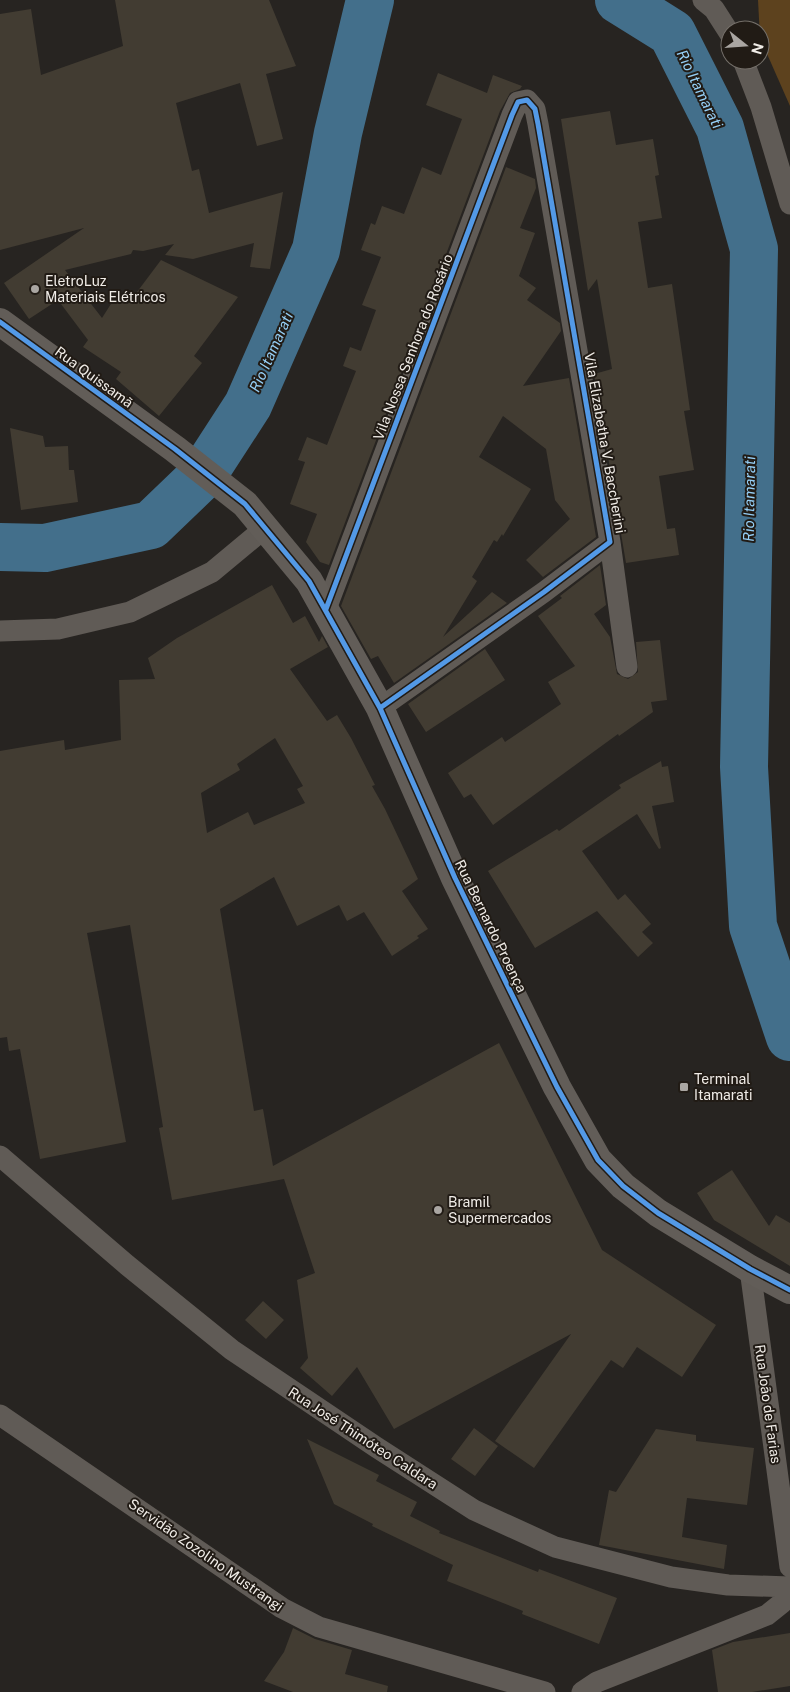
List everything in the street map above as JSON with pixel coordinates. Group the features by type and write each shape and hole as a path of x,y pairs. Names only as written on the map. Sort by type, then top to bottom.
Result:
{"street":[{"path":"703,0 714,9 721,20"},
{"path":"747,70 761,107 790,204"},
{"name":"Vila Elizabetha V. Baccherini","path":"380,708 610,542 538,124 535,109 527,100"},
{"name":"Vila Nossa Senhora do Rosário","path":"326,609 512,114 518,102 527,100"},
{"name":"Rua Quissamã","path":"0,322 175,449 245,504"},
{"name":"Rua Bernardo Proença","path":"245,504 309,581 380,708 444,855 557,1087 598,1160 623,1186 658,1213 750,1269 790,1290"},
{"path":"0,632 58,629 130,612 212,572 265,528"},
{"path":"610,542 627,667"},
{"name":"Rua José Thimóteo Caldara","path":"0,1156 127,1265 232,1350 376,1448 474,1510 554,1547 671,1576 728,1585 790,1587"},
{"name":"Rua João de Farias","path":"750,1269 790,1568"},
{"name":"Servidão Zozolino Mustrangi","path":"0,1415 282,1608 319,1627 545,1692"},
{"path":"582,1692 597,1682 767,1615 782,1603 790,1591"}],"shaded area":[{"path":"758,0 790,0 790,106 770,61 770,20 759,20"}],"building":[{"path":"115,0 269,0 296,66 266,74 283,139 257,146 240,83 176,103 192,171 199,169 209,213 283,192 270,269 250,267 254,243 193,259 165,255 174,244 143,251 133,250 131,254 65,270 102,318 116,296 128,304 161,260 238,297 194,356 202,363 159,416 116,379 121,372 83,347 88,340 58,300 29,319 4,283 84,228 0,250 0,14 31,9 41,75 123,46"},
{"path":"438,73 487,93 493,75 522,86 520,89 510,93 500,111 329,565 320,562 306,542 317,514 290,504 305,462 298,460 307,437 327,445 356,371 343,366 350,347 361,351 376,310 362,305 381,257 361,250 371,223 375,225 382,206 404,214 422,167 441,175 462,119 426,105"},
{"path":"610,111 616,145 653,139 659,175 655,176 662,218 638,222 648,288 672,284 690,410 684,411 694,470 659,476 667,529 675,528 679,555 626,563 594,374 612,369 597,279 588,291 561,119"},
{"path":"506,167 535,179 536,188 520,228 535,233 519,276 536,288 527,300 560,323 561,331 523,386 569,378 596,537 543,577 526,560 570,519 555,500 546,449 503,416 479,457 531,489 503,536 502,534 497,542 494,540 472,577 477,581 443,637 492,592 507,603 394,683 378,656 371,659 341,606"},
{"path":"10,428 43,436 45,447 68,446 69,470 74,470 78,502 21,510"},
{"path":"600,565 606,605 594,614 610,637 617,674 628,679 638,672 636,642 660,640 667,700 651,702 653,712 619,736 618,734 493,825 471,794 464,798 448,773 502,737 505,742 561,704 548,682 575,666 538,616"},
{"path":"272,585 293,623 305,616 319,642 322,636 328,647 290,669 327,721 337,715 351,738 375,785 372,786 418,879 402,891 428,929 417,936 419,938 392,956 364,912 347,921 339,905 297,926 274,877 220,909 254,1111 263,1109 273,1166 499,1043 602,1250 716,1325 682,1377 637,1347 623,1368 611,1360 534,1468 495,1441 571,1334 394,1429 357,1367 332,1396 300,1368 308,1358 297,1280 315,1273 284,1179 172,1200 159,1128 163,1127 130,925 87,933 126,1142 40,1159 20,1049 9,1051 7,1037 0,1038 0,751 64,740 65,750 121,740 119,680 155,679 148,658 177,638","holes":["275,738 303,786 297,789 305,803 254,825 248,812 207,833 201,793 240,770 237,764"]},
{"path":"485,649 505,680 426,732 408,704"},
{"path":"661,761 662,767 668,766 674,802 652,806 661,848 659,849 637,814 582,851 618,900 625,894 651,924 642,932 653,943 638,957 597,911 535,948 488,871 557,829 559,831 621,788 619,785"},
{"path":"732,1170 769,1226 776,1215 790,1223 790,1266 714,1220 697,1193"},
{"path":"263,1301 284,1320 266,1339 245,1320"},
{"path":"474,1428 498,1446 475,1476 451,1459"},
{"path":"656,1429 696,1435 696,1441 754,1448 747,1505 687,1498 682,1537 727,1545 724,1569 599,1545 609,1490 616,1492"},
{"path":"307,1439 379,1475 376,1481 417,1502 410,1516 440,1531 439,1533 538,1572 539,1569 617,1598 599,1644 522,1614 523,1611 447,1581 453,1565 372,1526 373,1524 334,1504"},
{"path":"293,1628 315,1639 352,1650 345,1674 388,1686 387,1692 293,1692 264,1681 284,1652"},
{"path":"790,1633 790,1686 752,1692 718,1692 712,1650 733,1642"}],"waterway":[{"name":"Rio Itamarati","path":"0,547 45,548 151,525 202,476 248,405 316,250 338,133 370,0"},
{"name":"Rio Itamarati","path":"619,0 672,33 720,128 754,249 744,767 753,926 790,1037"}],"cycle path":[{"path":"326,609 512,115 518,102 527,100 535,109 538,124 610,542 544,592 380,708"},
{"path":"0,322 175,449 245,504 309,581 380,708 455,878 557,1087 598,1160 623,1186 658,1213 750,1269 790,1290"}],"place":[{"name":"EletroLuz Materiais Elétricos","path":"35,289"},
{"name":"Terminal Itamarati","path":"684,1087"},
{"name":"Bramil Supermercados","path":"438,1210"}]}
